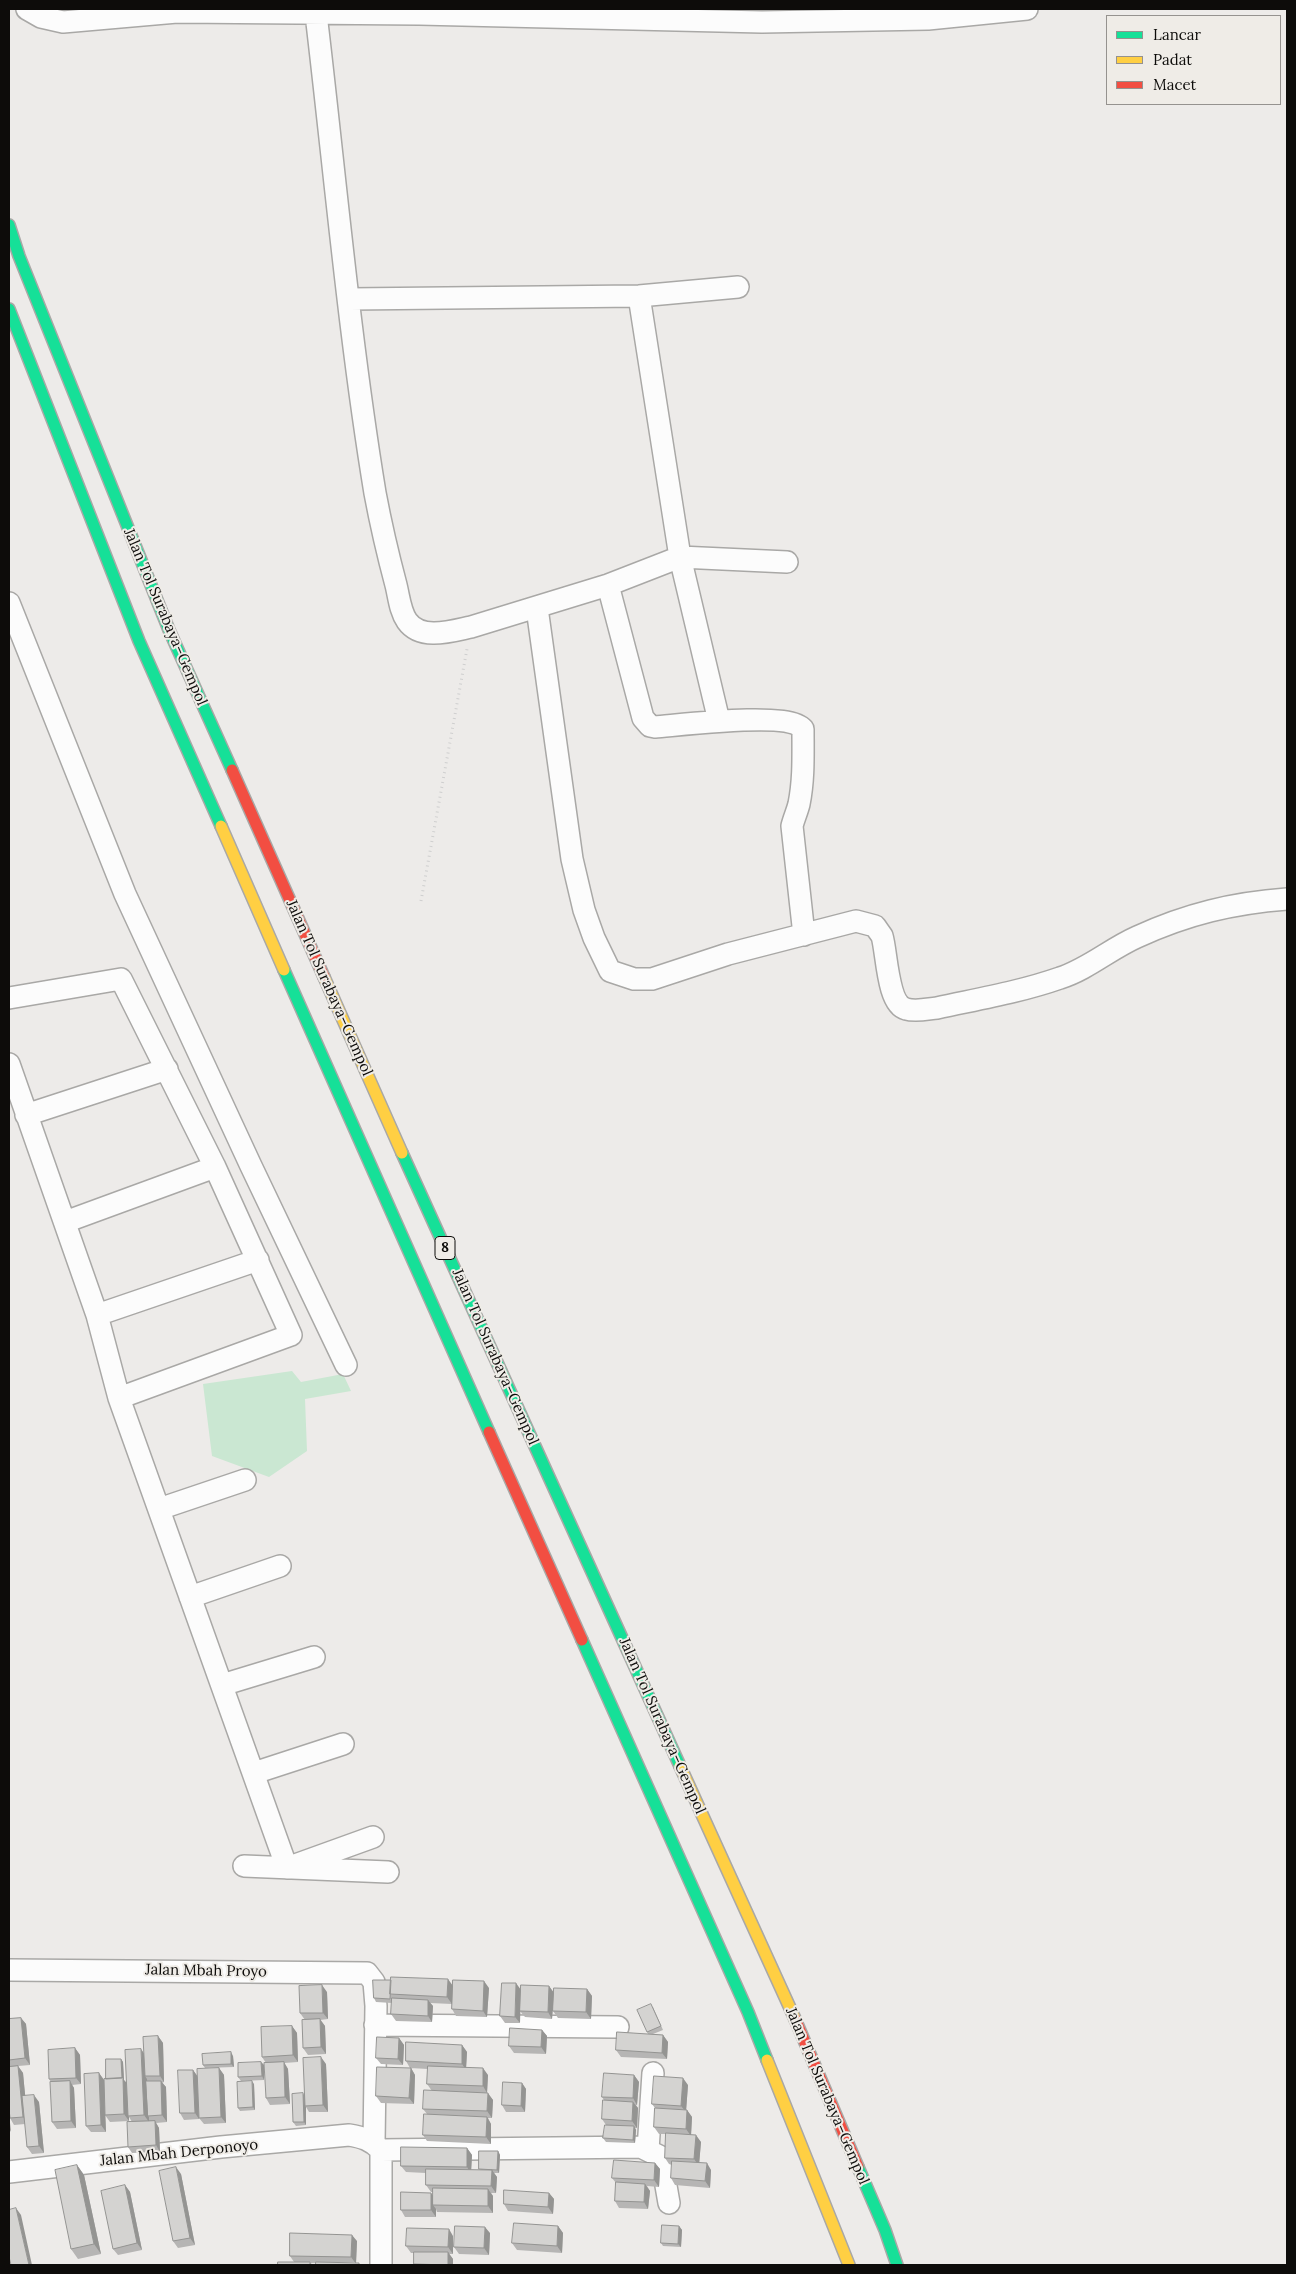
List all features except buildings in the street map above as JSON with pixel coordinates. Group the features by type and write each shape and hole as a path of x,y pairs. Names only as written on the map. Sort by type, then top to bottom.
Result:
{"highway":[{"name":"Jalan Tol Surabaya–Gempol","path":"9,225 19,256 168,630 784,1996 885,2230 896,2265"},
{"name":"Jalan Tol Surabaya–Gempol","path":"9,309 139,641 370,1166 748,2012 849,2265"}],"street":[{"path":"26,9 41,17 63,22 178,12 316,14 359,11 761,15 928,19 1027,9"},
{"path":"316,14 366,435 380,522 402,609 408,621 415,628 427,633 451,632 537,608 608,585 680,556 787,562"},
{"path":"350,300 639,296 738,288"},
{"path":"639,296 680,556 719,721"},
{"path":"608,585 646,722 655,727 719,721 788,721 799,724 803,729 804,768 798,807 792,826 804,935"},
{"path":"9,603 125,894 346,1365"},
{"path":"537,608 572,859 584,910 594,938 610,971 634,979 652,979 728,954 856,921 876,926 882,936 893,994 904,1009 937,1008 1060,978 1084,968 1135,937 1194,913 1247,902 1287,899"},
{"path":"9,998 121,979 215,1167 291,1335 118,1398"},
{"path":"9,1064 97,1315 118,1398 287,1868"},
{"path":"26,1115 167,1069"},
{"path":"64,1222 215,1167"},
{"path":"97,1315 258,1260"},
{"path":"159,1509 245,1480"},
{"path":"190,1597 280,1566"},
{"path":"222,1685 314,1657"},
{"path":"254,1773 343,1744"},
{"path":"287,1868 373,1837"},
{"path":"244,1866 388,1872"},
{"name":"Jalan Mbah Proyo","path":"9,1970 367,1974 374,1982 376,2016 377,2146 382,2265"},
{"path":"376,2016 618,2027"},
{"path":"653,2072 648,2150 661,2157 669,2203"},
{"name":"Jalan Mbah Derponoyo","path":"9,2172 221,2147 349,2136 362,2137 377,2146 641,2146 648,2150"}],"path":[{"path":"421,901 471,627"}],"green space":[{"path":"292,1371 301,1382 343,1374 351,1391 305,1399 307,1451 269,1477 212,1456 203,1384"}],"traffic: fast":[{"path":"9,225 19,256 169,630 232,770"},
{"path":"9,309 139,641 221,826"},
{"path":"284,970 489,1432"},
{"path":"402,1153 680,1766"},
{"path":"582,1640 748,2012 767,2060"},
{"path":"858,2167 885,2230 897,2265"}],"traffic: slow":[{"path":"221,826 284,970"},
{"path":"324,977 402,1153"},
{"path":"680,1766 795,2019"},
{"path":"767,2060 849,2265"}],"traffic: jam":[{"path":"232,770 324,977"},
{"path":"489,1432 582,1640"},
{"path":"795,2019 858,2167"}]}
